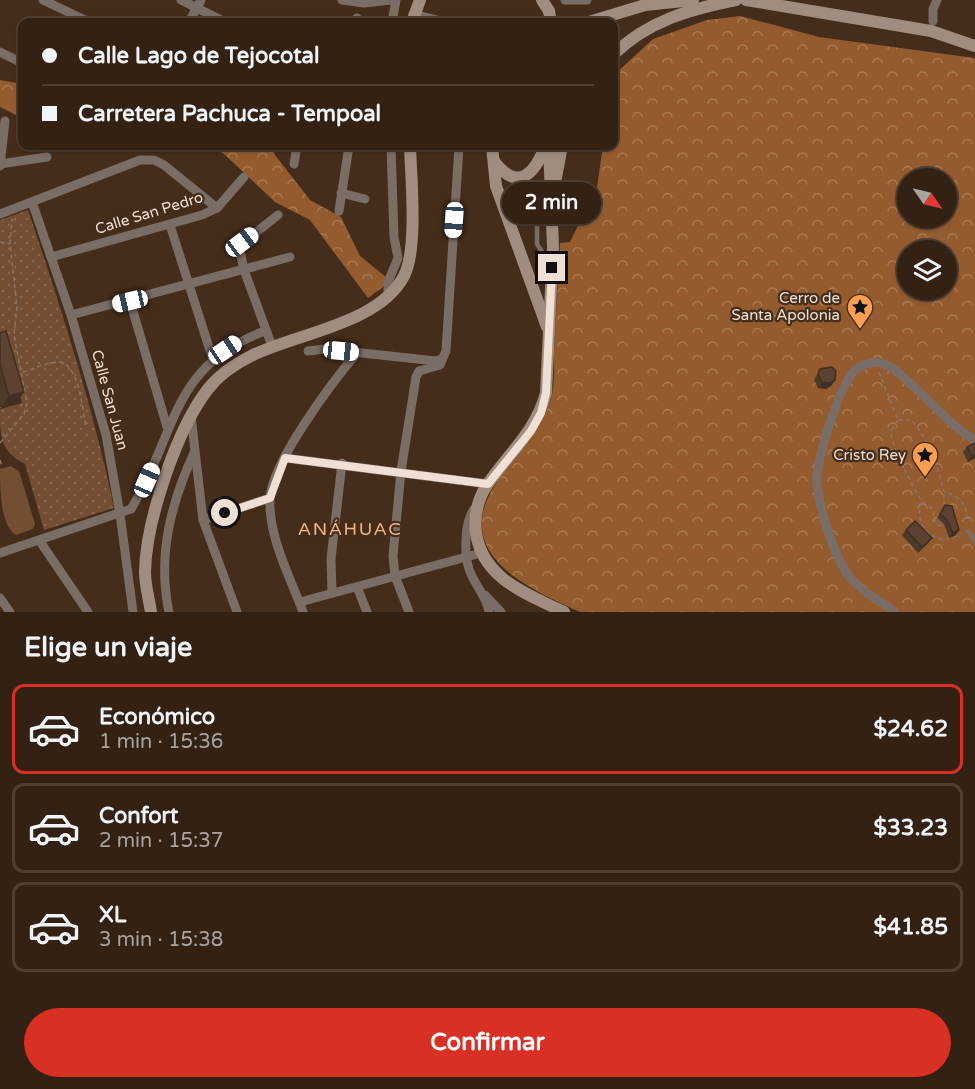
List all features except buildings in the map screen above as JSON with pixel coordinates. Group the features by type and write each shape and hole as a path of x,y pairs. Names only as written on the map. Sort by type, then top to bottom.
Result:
{"main road":[{"path":"413,18 420,0"},
{"path":"542,0 549,11 550,18"},
{"path":"602,18 645,5 693,0"},
{"path":"618,51 635,36 668,18 693,9 735,0"},
{"path":"746,0 931,31 975,46"},
{"path":"151,612 145,573 148,541 166,477 191,416 210,387 228,369 272,346 376,307 398,287 409,262 410,150"},
{"path":"492,150 496,186 549,334"},
{"path":"493,160 508,175 523,177 535,170 545,150"},
{"path":"547,150 551,189 552,268 546,393 541,413 531,431 488,484 476,507 475,522 481,553 496,574 507,584 564,612"},
{"path":"551,189 561,150"}],"street":[{"path":"43,0 74,18"},
{"path":"181,0 199,4 219,18"},
{"path":"342,0 364,3 393,0 392,18"},
{"path":"564,0 587,0"},
{"path":"933,21 933,9 937,0"},
{"path":"191,18 199,4"},
{"path":"0,52 18,61"},
{"path":"5,121 0,164 47,157"},
{"path":"294,164 296,150"},
{"path":"339,211 347,150"},
{"path":"388,297 388,282 398,258 394,237 391,150"},
{"path":"409,612 395,576 393,556 401,471 416,377 419,370 436,366 446,351 459,150"},
{"path":"0,214 140,160 154,160 217,208"},
{"name":"Calle San Pedro","path":"51,257 170,225 217,208 244,177"},
{"path":"341,194 365,199"},
{"name":"Calle San Juan","path":"32,202 71,315 106,435 120,514 133,612"},
{"path":"272,346 244,270 239,246 278,215"},
{"path":"170,225 191,284 213,360"},
{"path":"71,315 290,257"},
{"path":"130,301 167,427"},
{"path":"0,553 131,509 142,491 167,427 190,385 213,360 241,339 265,331"},
{"path":"308,351 325,349 436,361 442,359"},
{"path":"357,353 327,388 285,458 270,498 275,538 301,607 332,593 481,553"},
{"path":"895,612 857,585 845,571 821,504 817,477 823,445 847,380 856,369 868,363 882,363 898,371 928,402 975,440"},
{"path":"191,416 203,520 237,612"},
{"path":"169,612 164,566 169,524 180,483 194,453"},
{"path":"285,458 342,463 488,484"},
{"path":"332,593 332,559 342,463"},
{"path":"203,520 270,498"},
{"path":"476,507 469,514 467,522 466,557 469,570 489,612"},
{"path":"39,540 88,612"},
{"path":"357,587 368,612"},
{"path":"477,587 501,612"},
{"path":"0,598 10,612"}],"lane":[{"path":"968,531 975,542"}],"path":[{"path":"527,207 528,199 568,202 569,194"},
{"path":"0,443 24,414 27,403 14,335 17,307 10,244 12,219"},
{"path":"0,242 10,244"},
{"path":"22,373 57,362 68,365 74,372 86,428"},
{"path":"880,378 898,420"},
{"path":"898,420 911,420 918,426 935,460 944,492 944,504 951,507 956,514 954,523"},
{"path":"898,420 891,430 892,438 905,465 905,474 922,502 934,510 933,518 937,525 950,526"},
{"path":"0,460 2,467"},
{"path":"922,502 919,517 928,533 940,539 952,539 962,532 968,513 960,498 944,492"}],"shaded area":[{"path":"28,210 86,395 114,508 44,530 25,464 6,448 0,428 0,409 22,403 4,342 0,342 0,220"},
{"path":"11,466 19,471 35,524 33,529 16,535 4,515 1,495 0,469"}],"green space":[{"path":"740,16 819,37 975,58 975,612 580,612 519,580 502,566 489,549 482,531 484,509 495,485 533,435 552,396 560,243 570,242 597,187 602,150 618,150 618,71 653,39 707,20"},
{"path":"0,80 18,83 18,116 0,107"},
{"path":"217,150 273,150 310,200 341,217 360,256 391,281 368,298 310,220 275,202"}],"place":[{"name":"Cerro de Santa Apolonia","path":"860,330"},
{"name":"Cristo Rey","path":"925,478"}],"district":[{"name":"ANÁHUAC","path":"350,529"}],"route":[{"path":"225,513 270,498 275,479 285,458 342,463 488,484 531,431 541,413 546,393 552,268"}]}
